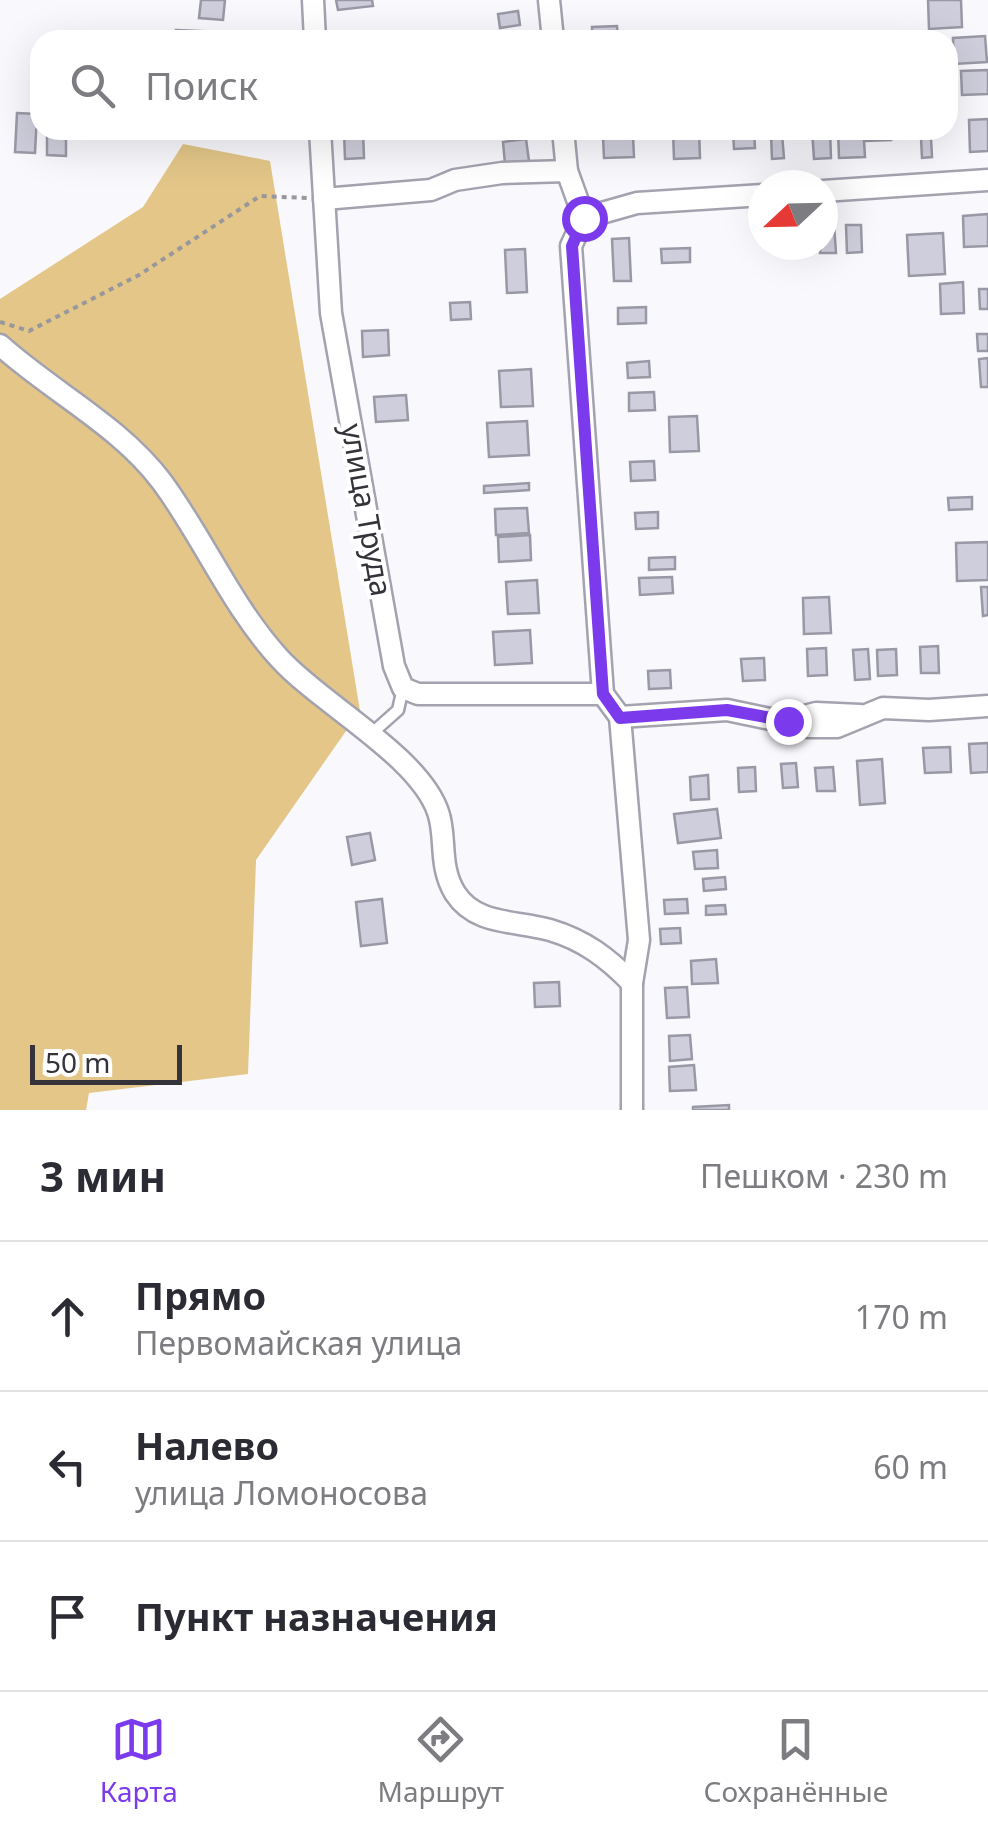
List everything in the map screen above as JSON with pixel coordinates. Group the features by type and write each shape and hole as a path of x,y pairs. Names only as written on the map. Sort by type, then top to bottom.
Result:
{"street":[{"path":"313,0 314,30"},
{"path":"549,0 552,30"},
{"name":"улица Труда","path":"321,140 331,313 394,666 403,688"},
{"path":"564,140 568,170 584,218 572,246 603,694 620,718 639,940 632,984 632,1110"},
{"path":"324,198 431,190 455,180 502,173 568,170"},
{"path":"838,190 988,180"},
{"path":"584,218 637,204 748,196"},
{"path":"0,345 130,446 161,481 277,656 312,692 371,734 415,778 438,812 440,854 455,893 480,917 552,930 588,945 632,984"},
{"path":"403,688 418,694 603,694"},
{"path":"620,718 727,710 808,727 838,727 882,708 988,706"}],"lane":[{"path":"371,734 398,710 403,688"}],"path":[{"path":"0,322 29,331 139,276 260,196 324,198"}],"shaded area":[{"path":"183,144 270,161 360,711 256,860 248,1074 89,1093 86,1110 0,1110 0,299 143,207"}],"building":[{"path":"201,0 225,0 223,20 199,18"},
{"path":"336,0 372,0 373,6 338,10"},
{"path":"928,0 961,0 962,27 929,29"},
{"path":"518,11 520,25 500,28 498,14"},
{"path":"617,26 617,30 592,30"},
{"path":"985,36 987,62 958,64 958,38"},
{"path":"988,70 988,94 962,95 961,71"},
{"path":"17,113 30,114 30,140 36,140 35,153 15,152"},
{"path":"988,119 988,151 970,152 969,120"},
{"path":"47,140 66,140 66,156 47,155"},
{"path":"344,140 363,140 364,158 345,159"},
{"path":"526,140 529,161 505,164 503,142"},
{"path":"603,140 633,140 634,157 604,158"},
{"path":"673,140 699,140 700,158 674,159"},
{"path":"734,140 755,140 755,148 734,149"},
{"path":"771,140 782,140 784,158 772,159"},
{"path":"813,140 830,140 831,158 814,159"},
{"path":"838,140 891,140 864,141 865,157 839,158"},
{"path":"921,140 931,140 932,157 922,158"},
{"path":"988,214 988,246 964,247 963,216"},
{"path":"846,225 861,225 862,252 847,253"},
{"path":"943,233 945,274 909,276 907,235"},
{"path":"629,238 631,281 614,281 612,239"},
{"path":"690,248 690,262 662,263 661,249"},
{"path":"525,249 527,292 507,293 505,250"},
{"path":"963,282 964,313 941,314 940,284"},
{"path":"979,289 988,289 988,309 980,309"},
{"path":"470,302 471,319 451,320 450,303"},
{"path":"646,307 646,323 618,324 618,308"},
{"path":"388,330 389,355 363,357 362,331"},
{"path":"977,334 988,334 988,351 978,351"},
{"path":"988,358 988,387 981,387 979,359"},
{"path":"649,361 650,377 628,378 627,363"},
{"path":"531,369 533,406 501,407 499,371"},
{"path":"654,392 655,410 629,411 629,393"},
{"path":"406,395 408,420 376,422 374,397"},
{"path":"697,416 699,451 670,452 669,417"},
{"path":"527,421 529,455 489,457 487,423"},
{"path":"654,461 655,480 631,481 630,462"},
{"path":"529,483 529,490 484,493 484,486"},
{"path":"972,497 972,509 949,510 948,498"},
{"path":"527,508 529,533 496,535 495,509"},
{"path":"658,512 658,528 636,529 635,513"},
{"path":"530,535 531,560 499,562 498,537"},
{"path":"988,542 988,580 957,581 956,543"},
{"path":"675,557 675,569 649,570 649,558"},
{"path":"672,577 673,593 640,595 639,578"},
{"path":"537,580 539,613 508,614 506,582"},
{"path":"981,587 988,587 988,615 983,616"},
{"path":"829,597 831,633 804,634 803,598"},
{"path":"530,630 532,663 495,665 493,632"},
{"path":"938,646 939,673 921,673 920,647"},
{"path":"826,648 827,675 808,676 807,649"},
{"path":"868,649 870,679 855,680 853,650"},
{"path":"896,649 897,675 878,676 877,650"},
{"path":"764,658 765,680 743,681 741,659"},
{"path":"670,670 671,688 649,689 648,671"},
{"path":"988,743 988,772 971,773 969,744"},
{"path":"950,747 951,772 925,773 923,748"},
{"path":"882,759 885,803 860,805 857,761"},
{"path":"796,763 798,787 783,788 781,764"},
{"path":"755,767 756,791 739,792 738,768"},
{"path":"833,767 835,791 817,791 815,768"},
{"path":"708,775 709,799 691,800 690,777"},
{"path":"717,809 721,838 678,843 674,814"},
{"path":"370,833 375,860 352,865 347,837"},
{"path":"717,850 718,868 695,869 693,852"},
{"path":"725,877 726,889 704,891 703,879"},
{"path":"382,899 387,943 361,946 356,902"},
{"path":"687,899 688,913 665,914 664,900"},
{"path":"725,905 726,914 706,915 706,906"},
{"path":"680,928 681,943 661,944 660,929"},
{"path":"716,959 718,983 692,984 691,961"},
{"path":"559,982 560,1006 535,1007 534,983"},
{"path":"687,987 689,1017 667,1018 665,988"},
{"path":"690,1035 692,1059 670,1061 669,1036"},
{"path":"694,1065 696,1090 670,1091 669,1067"},
{"path":"729,1105 729,1110 693,1110 693,1107"}],"route":[{"path":"584,218 572,246 603,694 620,718 727,710 788,721"}]}
